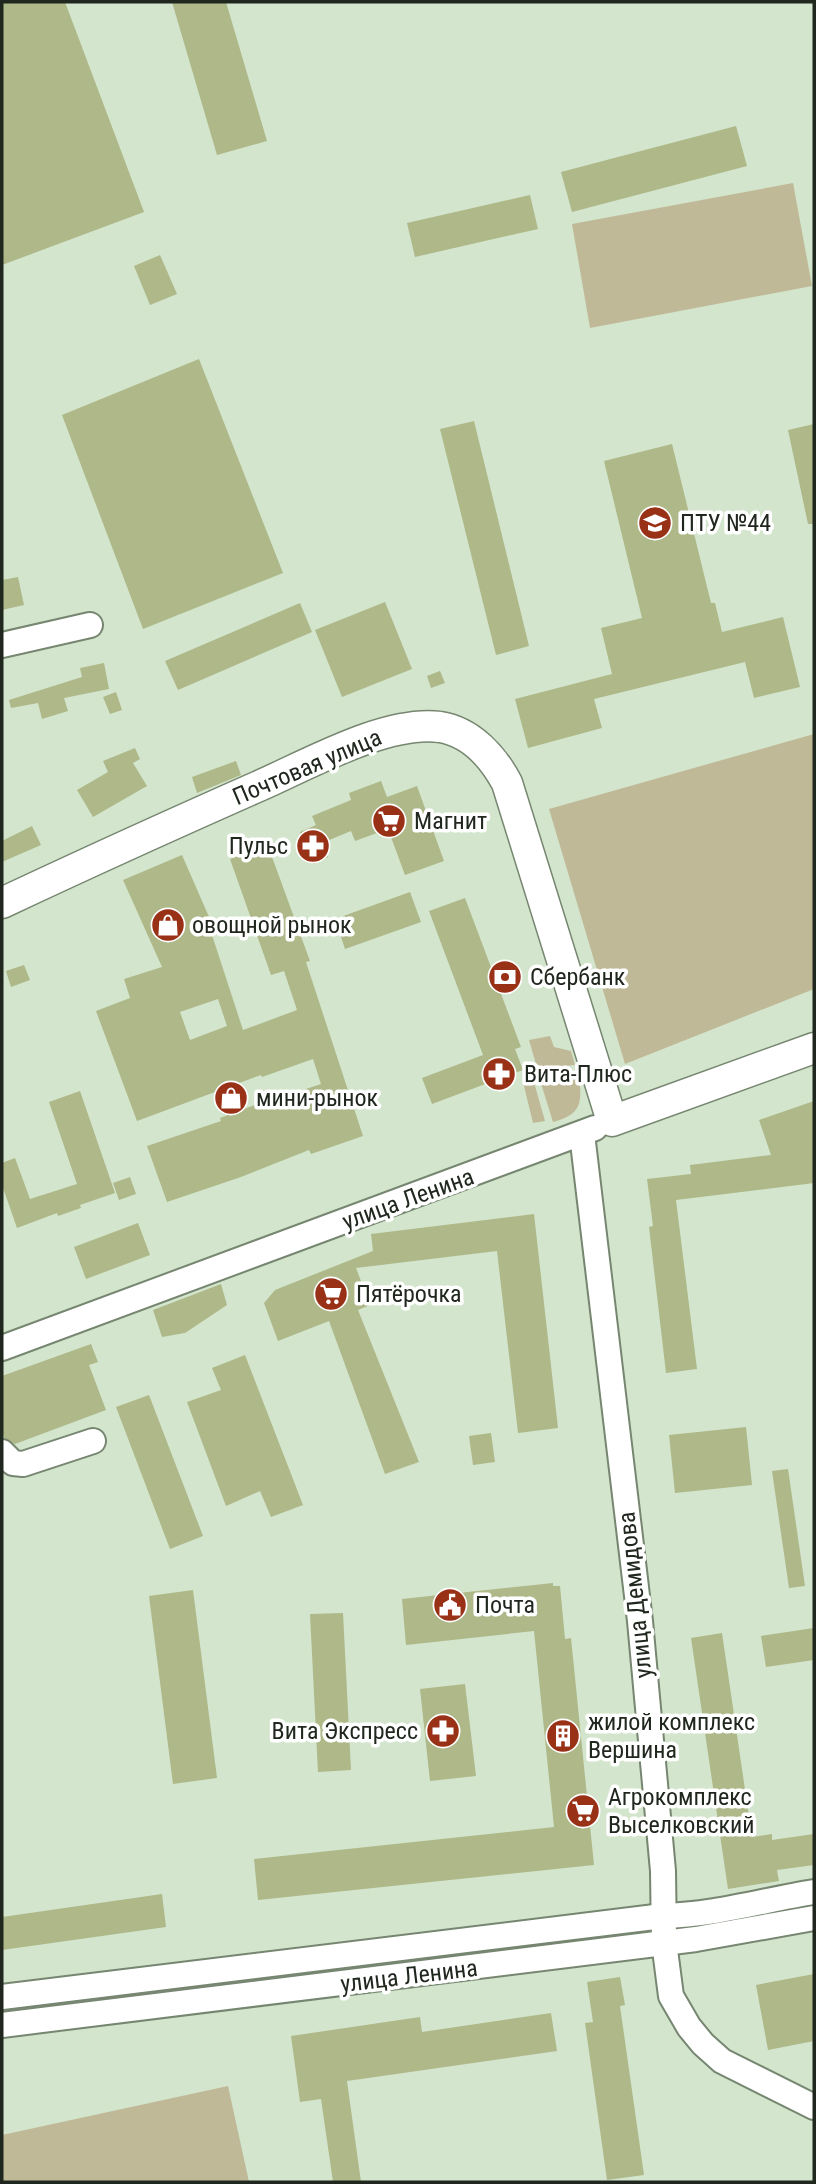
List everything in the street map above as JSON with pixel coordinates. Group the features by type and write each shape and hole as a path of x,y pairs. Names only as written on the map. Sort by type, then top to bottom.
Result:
{"main road":[{"name":"Почтовая улица","path":"2,903 182,819 361,741 418,727 440,727 458,732 486,753 507,783 612,1121"},
{"name":"улица Ленина","path":"612,1121 814,1048"}],"street":[{"path":"2,645 90,625"},
{"name":"улица Ленина","path":"2,1348 612,1121"},
{"name":"улица Демидова","path":"582,1134 640,1621 663,1871 664,1942 671,1996 680,2014 703,2045 722,2061 814,2107"},
{"path":"2,1452 13,1463 23,1464 93,1441"},
{"name":"улица Ленина","path":"2,1997 663,1916 694,1915 814,1892"},
{"name":"улица Ленина","path":"2,2025 696,1939 814,1918"}],"shaded area":[{"path":"793,183 812,286 590,328 572,224"},
{"path":"814,734 814,989 625,1064 549,809"},
{"path":"550,1036 554,1047 571,1051 575,1065 544,1068 536,1064 529,1040"},
{"path":"568,1073 569,1079 579,1079 579,1102 569,1116 553,1122 539,1077"},
{"path":"533,1079 545,1121 533,1123 523,1082"},
{"path":"633,1930 631,1937 2,2013 2,2005"},
{"path":"228,2086 249,2182 2,2182 2,2135"}],"building":[{"path":"2,2 65,2 144,212 2,265"},
{"path":"172,2 226,2 267,141 217,155"},
{"path":"736,126 747,166 572,212 561,172"},
{"path":"530,195 538,229 415,257 407,223"},
{"path":"160,255 177,294 150,305 134,266"},
{"path":"199,359 283,573 143,629 62,415"},
{"path":"474,421 529,646 496,655 440,429"},
{"path":"814,424 814,524 808,524 788,430"},
{"name":"ПТУ №44","path":"672,444 711,603 715,603 722,632 783,617 800,687 754,698 745,662 594,699 602,728 528,748 515,699 612,674 601,628 642,618 604,461"},
{"path":"18,577 24,605 2,610 2,580"},
{"path":"385,602 412,669 342,697 315,630"},
{"path":"300,603 312,632 178,690 165,661"},
{"path":"104,663 109,689 64,698 68,711 42,719 38,703 11,708 9,700 82,677 80,668"},
{"path":"440,671 445,683 431,688 427,676"},
{"path":"116,692 122,710 110,714 103,697"},
{"path":"135,748 140,759 133,763 147,786 93,817 77,790 108,772 103,761"},
{"path":"236,761 241,775 197,793 192,777"},
{"name":"Магнит","path":"381,781 387,797 417,786 444,861 405,875 388,829 355,841 351,831 322,843 328,857 313,864 300,832 316,825 312,816 351,800 349,793"},
{"path":"32,826 41,845 2,862 2,841"},
{"name":"мини-рынок","path":"268,846 310,961 306,962 363,1136 311,1154 309,1150 167,1202 147,1146 221,1121 220,1118 284,1094 285,1096 321,1084 313,1059 262,1077 261,1075 137,1121 96,1011 130,998 124,979 162,967 123,880 182,855 216,933 212,935 243,1030 297,1010 284,971 271,975 230,859","holes":["218,999 227,1026 190,1040 180,1012"]},
{"path":"410,892 421,922 345,949 335,919"},
{"path":"465,898 521,1047 515,1049 523,1070 432,1104 422,1078 483,1055 429,911"},
{"path":"24,965 30,980 11,987 6,971"},
{"path":"80,1091 115,1193 80,1205 81,1208 58,1216 57,1213 17,1228 2,1185 2,1163 15,1158 30,1199 77,1184 49,1102"},
{"path":"814,1101 814,1183 676,1200 697,1369 666,1373 649,1227 653,1226 647,1179 691,1174 690,1165 771,1155 759,1120"},
{"path":"130,1177 136,1194 119,1200 113,1183"},
{"path":"534,1214 558,1428 518,1433 497,1251 356,1268 370,1305 358,1310 419,1462 385,1474 329,1321 278,1341 264,1303 275,1290 373,1251 371,1234"},
{"path":"138,1223 150,1255 86,1279 74,1247"},
{"path":"221,1284 227,1305 185,1333 162,1337 153,1310"},
{"path":"91,1344 98,1362 89,1365 106,1410 15,1444 4,1438 2,1376"},
{"path":"245,1355 303,1505 271,1517 260,1491 226,1506 187,1402 221,1390 212,1368"},
{"path":"149,1395 203,1536 170,1549 116,1407"},
{"path":"746,1427 752,1485 675,1493 669,1435"},
{"path":"491,1433 495,1462 473,1465 469,1436"},
{"path":"788,1469 805,1586 789,1588 772,1471"},
{"name":"жилой комплекс Вершина","path":"553,1583 553,1586 560,1586 565,1639 571,1638 594,1865 258,1900 254,1859 554,1827 534,1631 406,1645 402,1599"},
{"path":"193,1590 217,1778 173,1784 149,1596"},
{"path":"343,1613 351,1770 318,1772 310,1614"},
{"path":"814,1628 814,1660 766,1667 761,1636"},
{"path":"722,1633 752,1837 772,1834 772,1840 814,1834 814,1865 777,1870 779,1881 728,1889 691,1638"},
{"path":"465,1684 476,1776 430,1781 420,1689"},
{"path":"162,1894 166,1927 2,1950 2,1917"},
{"path":"814,1974 814,2041 768,2050 756,1985"},
{"path":"620,1977 625,2005 620,2006 644,2175 607,2180 585,2023 593,2022 587,1982"},
{"path":"551,2013 557,2051 347,2081 361,2182 333,2182 321,2099 300,2102 291,2036 420,2017 422,2032"}],"place":[{"name":"ПТУ №44","path":"655,523"},
{"name":"Магнит","path":"389,821"},
{"name":"Пульс","path":"313,846"},
{"name":"овощной рынок","path":"168,925"},
{"name":"Сбербанк","path":"505,977"},
{"name":"Вита-Плюс","path":"499,1074"},
{"name":"мини-рынок","path":"231,1098"},
{"name":"Пятёрочка","path":"331,1294"},
{"name":"Почта","path":"450,1605"},
{"name":"Вита Экспресс","path":"443,1731"},
{"name":"жилой комплекс Вершина","path":"563,1736"},
{"name":"Агрокомплекс Выселковский","path":"583,1811"}]}
